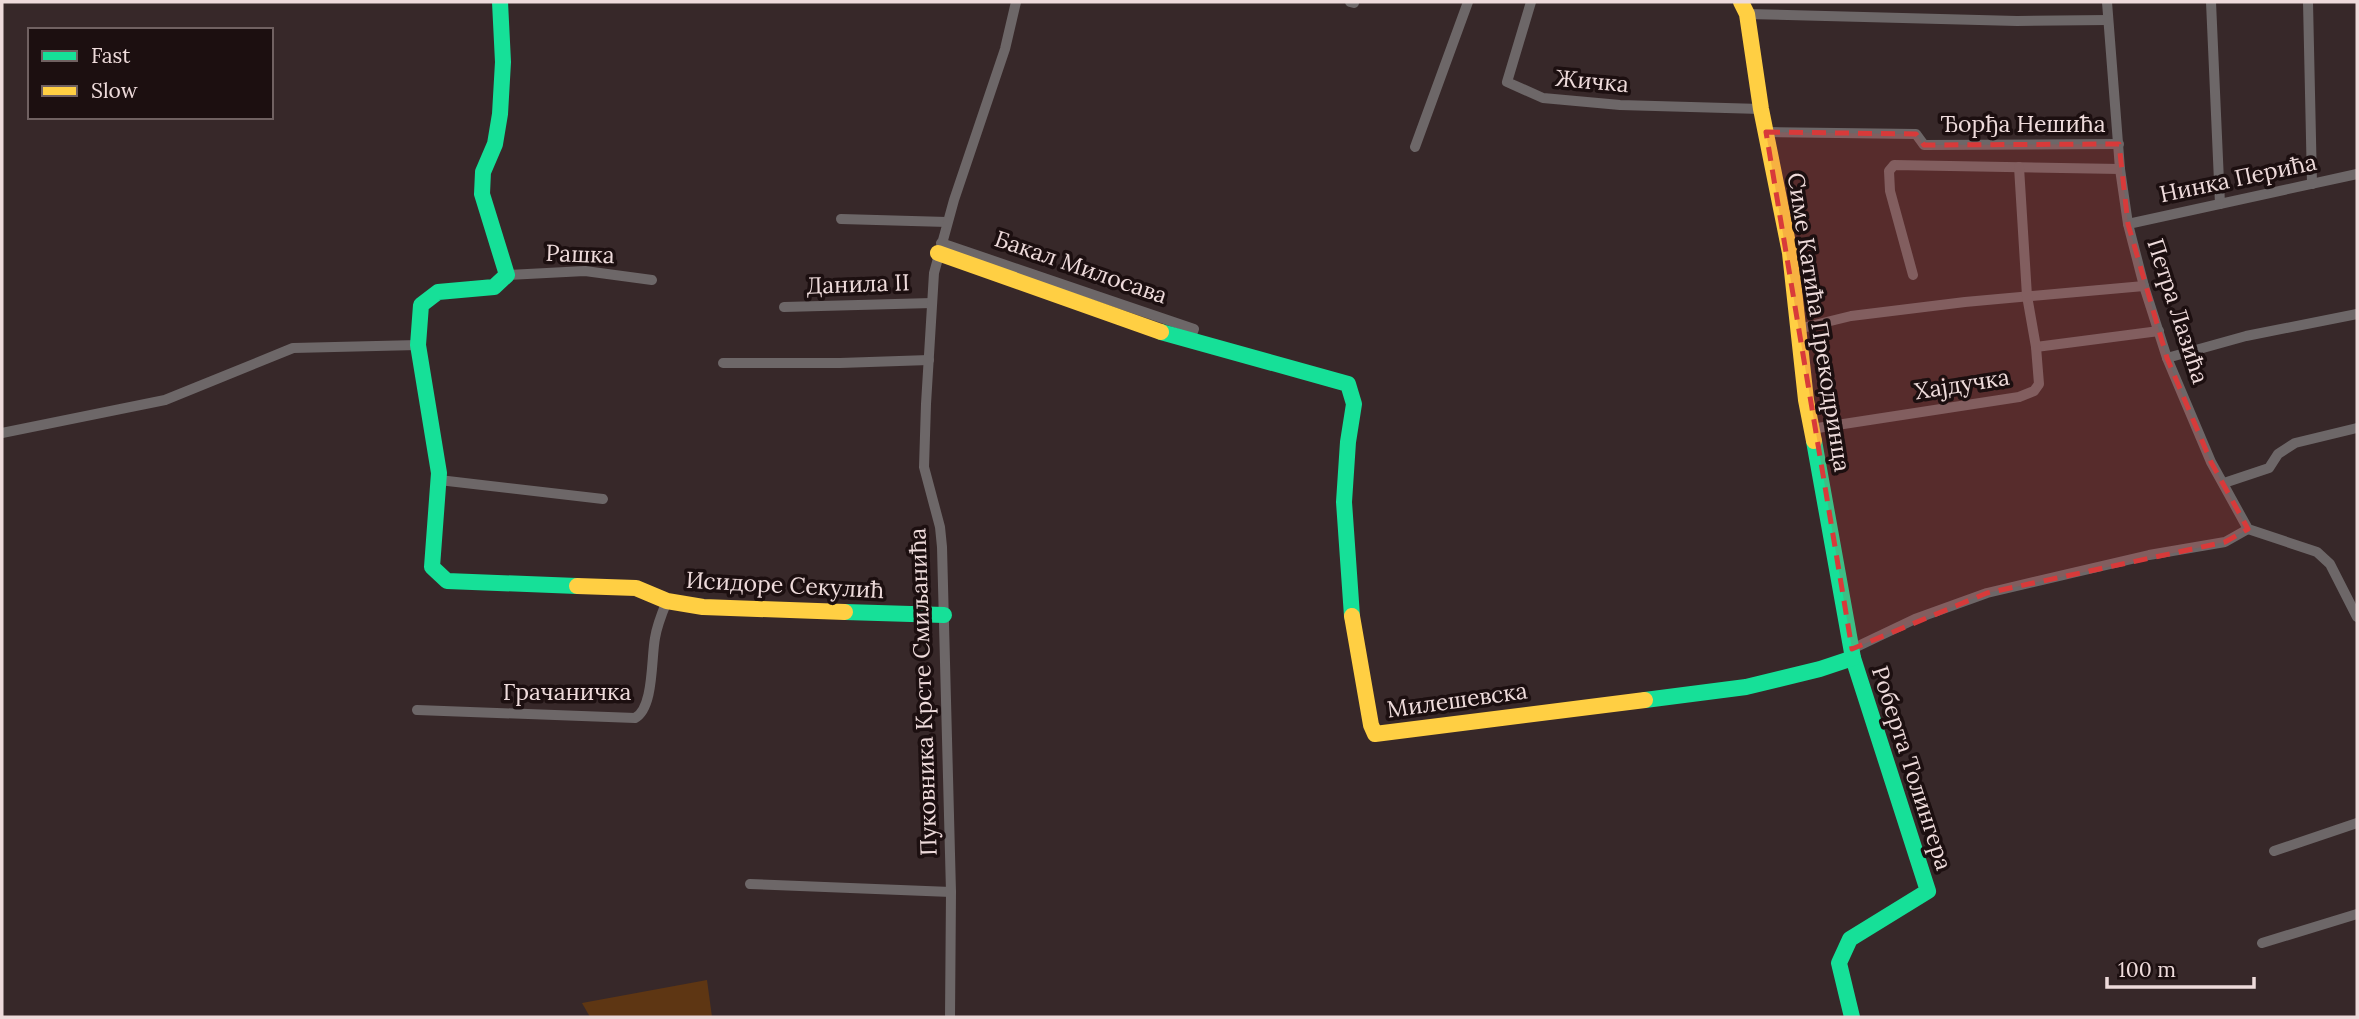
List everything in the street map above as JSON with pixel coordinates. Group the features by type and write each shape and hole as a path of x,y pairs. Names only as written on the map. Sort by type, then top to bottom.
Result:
{"street":[{"path":"499,2 503,62 500,114 495,144 484,173 482,194 507,275"},
{"name":"Пуковника Крсте Смиљанића","path":"950,1017 951,892 942,547 940,527 924,467 932,303 940,248 947,222 997,76 1016,2"},
{"path":"1415,147 1468,2"},
{"name":"Жичка","path":"1531,2 1507,82 1544,98 1620,105 1761,109"},
{"name":"Петра Лазића","path":"2107,2 2120,169 2128,224 2144,286 2167,358 2211,462 2248,528"},
{"path":"2211,2 2220,204"},
{"path":"2308,2 2312,184"},
{"path":"1744,8 2017,21 2108,20"},
{"name":"Симе Катића Прекодринца","path":"1744,8 1790,253 1811,429 1852,653"},
{"name":"Ђорђа Нешића","path":"1766,132 1916,134 1924,145 2119,144"},
{"path":"1913,275 1890,191 1889,170 1894,165 2120,169"},
{"path":"2019,167 2027,296 2036,347"},
{"name":"Нинка Перића","path":"2128,224 2357,174"},
{"path":"841,219 947,222"},
{"name":"Бакал Милосава","path":"940,248 1189,342 1348,384"},
{"name":"Рашка","path":"507,275 585,271 652,280"},
{"name":"Исидоре Секулић","path":"507,275 494,287 438,292 421,305 418,345 439,480 432,567 447,582 636,588 667,601 703,607 944,615"},
{"path":"1798,329 1851,316 2144,286"},
{"name":"Данила II","path":"784,307 932,303"},
{"path":"2167,358 2246,336 2357,314"},
{"name":"Хајдучка","path":"1811,429 2028,393 2039,384 2036,347 2159,331"},
{"path":"2,433 165,400 293,348 418,345"},
{"path":"723,363 929,360"},
{"name":"Милешевска","path":"1348,384 1354,404 1348,442 1344,502 1352,617 1371,725 1375,734 1746,687 1820,669 1852,653"},
{"path":"2224,483 2269,468 2278,454 2295,443 2357,428"},
{"path":"439,480 603,499"},
{"path":"2248,528 2317,552 2330,564 2357,617"},
{"name":"Роберта Толингера","path":"1852,1017 1839,962 1850,939 1928,891 1852,653 1915,619 1987,593 2149,555 2225,542 2248,528"},
{"name":"Грачаничка","path":"417,710 635,718 642,714 647,704 654,640 667,601"},
{"path":"2274,851 2357,824"},
{"path":"750,884 951,892"},
{"path":"2262,943 2357,914"}],"highlighted area":[{"path":"1766,132 1916,134 1924,145 2119,144 2128,224 2167,358 2211,462 2248,529 2225,542 1987,593 1852,649"}],"shaded area":[{"path":"707,980 712,1017 590,1017 582,1003"}],"traffic: fast":[{"path":"500,2 503,62 500,114 495,144 483,172 482,194 507,275 494,287 438,292 421,305 418,345 439,473 432,567 447,581 577,586"},
{"path":"1161,332 1348,384 1354,404 1348,442 1344,502 1352,616"},
{"path":"1814,441 1853,658 1928,891 1850,939 1839,963 1852,1017"},
{"path":"845,612 944,615"},
{"path":"1645,700 1746,687 1853,658"}],"traffic: slow":[{"path":"1741,2 1747,14 1761,109 1790,253 1806,400 1814,441"},
{"path":"938,253 1161,332"},
{"path":"577,586 636,588 667,601 703,607 845,612"},
{"path":"1352,616 1371,725 1375,734 1645,700"}]}
